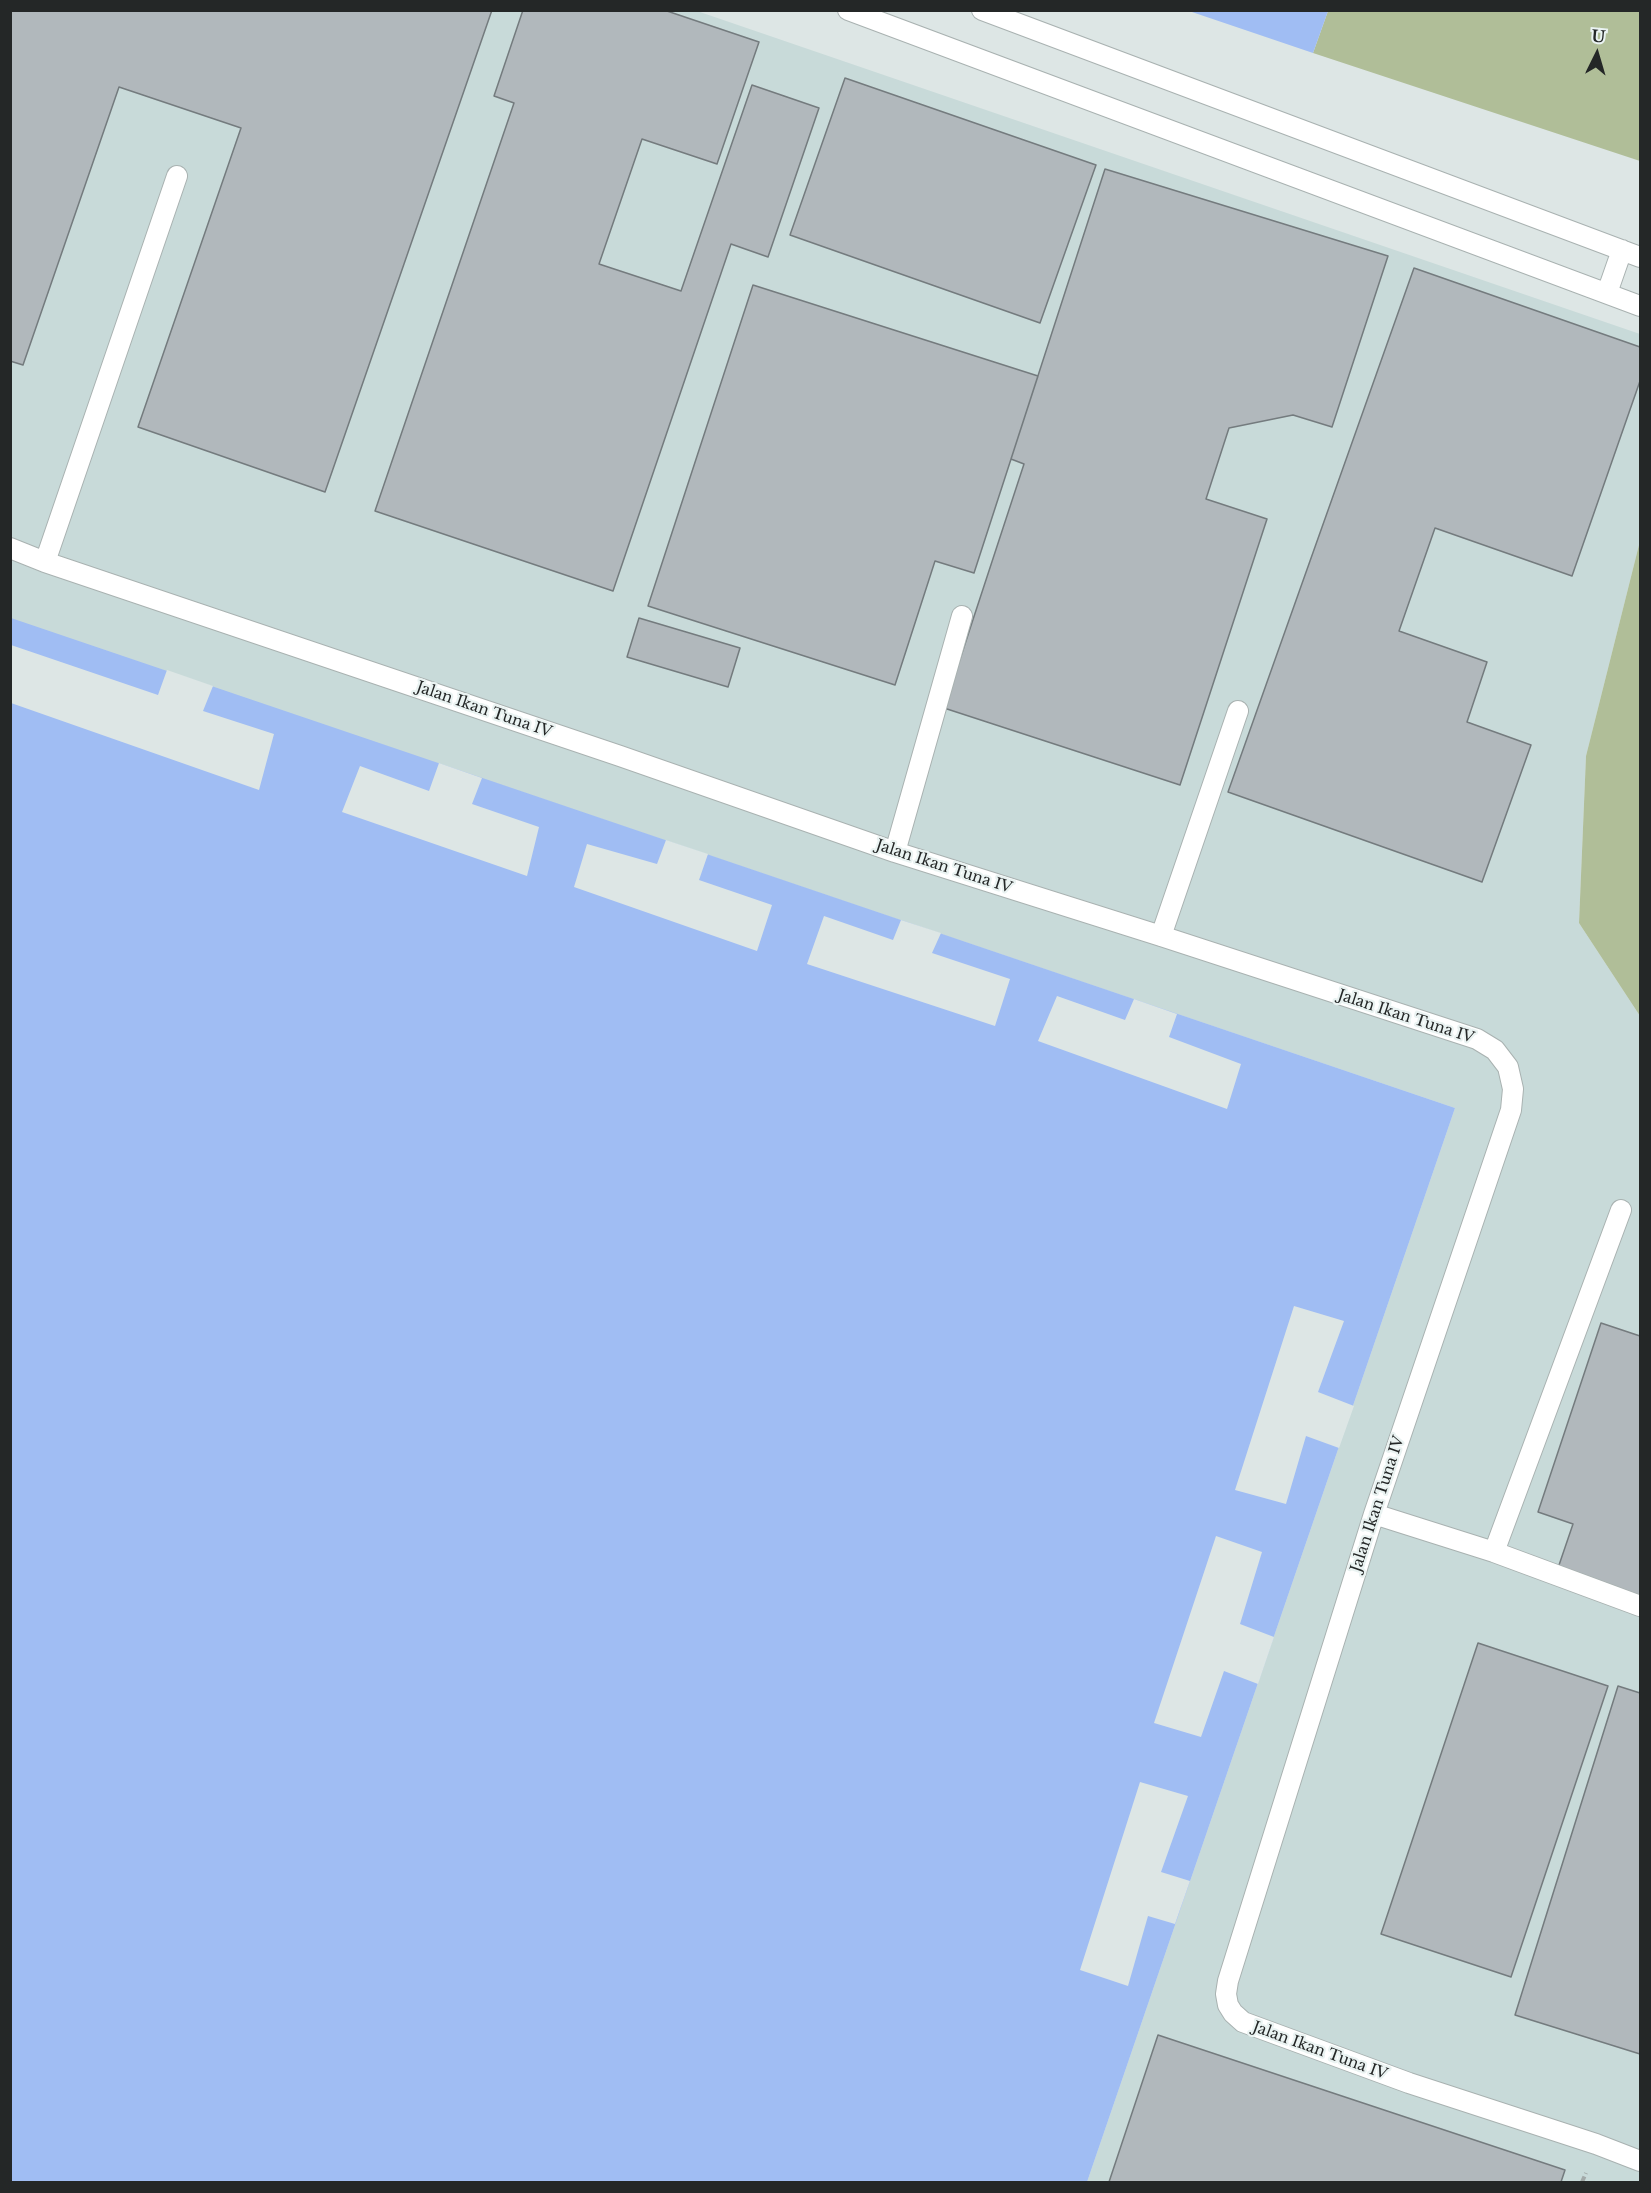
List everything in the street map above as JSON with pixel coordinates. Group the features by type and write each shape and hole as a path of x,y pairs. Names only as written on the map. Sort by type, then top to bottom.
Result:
{"lane":[{"path":"848,10 1641,306"},
{"path":"982,10 1641,257"},
{"path":"45,562 177,176"},
{"path":"1607,293 1622,250"},
{"name":"Jalan Ikan Tuna IV","path":"10,548 45,562 609,752 895,852 1477,1039 1496,1050 1508,1066 1513,1089 1511,1110 1374,1514 1228,1981 1228,2005 1243,2022 1408,2083 1596,2144 1641,2161"},
{"path":"895,852 962,616"},
{"path":"1161,936 1238,711"},
{"path":"1494,1552 1621,1210"},
{"path":"1374,1514 1494,1552 1641,1606"}],"shaded area":[{"path":"11,11 697,11 1640,334 1640,541 1586,756 1579,923 1640,1016 1640,2182 1087,2182 1455,1108 11,619"}],"green space":[{"path":"1328,11 1640,11 1640,161 1313,53"},
{"path":"1640,541 1640,1016 1579,923 1586,756"}],"water":[{"path":"1189,11 1328,11 1313,53"},
{"path":"11,618 1455,1108 1087,2182 11,2182"}],"pier":[{"path":"11,645 158,695 167,670 213,686 203,711 274,734 259,790 11,703"},
{"path":"439,763 482,778 472,804 539,827 527,876 342,812 360,766 429,791"},
{"path":"666,840 708,854 699,880 772,905 757,951 574,887 587,844 657,864"},
{"path":"824,916 893,940 901,920 941,933 932,953 1010,979 995,1026 807,964"},
{"path":"1057,996 1125,1020 1134,999 1177,1014 1169,1037 1241,1064 1227,1109 1038,1041"},
{"path":"1294,1306 1344,1321 1318,1392 1354,1406 1339,1448 1306,1436 1286,1504 1235,1490"},
{"path":"1216,1536 1262,1552 1240,1624 1274,1637 1258,1684 1224,1671 1201,1737 1154,1723"},
{"path":"1140,1782 1188,1796 1161,1872 1190,1881 1175,1924 1148,1916 1128,1986 1080,1970"}],"building":[{"path":"10,10 492,10 325,492 138,427 241,128 119,87 23,365 10,361"},
{"path":"523,10 664,10 759,42 717,164 642,139 599,264 681,291 752,85 819,108 768,257 731,244 613,591 375,511 514,103 494,96"},
{"path":"845,78 1096,165 1040,323 790,235"},
{"path":"1105,169 1388,256 1332,427 1293,415 1229,428 1206,499 1267,519 1180,785 944,708 1024,464 1011,459"},
{"path":"1414,268 1640,347 1640,381 1572,576 1435,528 1399,631 1487,662 1467,722 1531,745 1482,882 1228,792"},
{"path":"753,285 1038,376 974,573 935,561 895,685 648,606"},
{"path":"639,618 740,648 728,687 627,657"},
{"path":"1601,1323 1640,1336 1640,1599 1557,1571 1573,1524 1538,1512"},
{"path":"1478,1643 1608,1686 1511,1977 1381,1934"},
{"path":"1618,1686 1640,1693 1640,2054 1515,2015"},
{"path":"1158,2035 1565,2170 1561,2182 1109,2182"}]}
